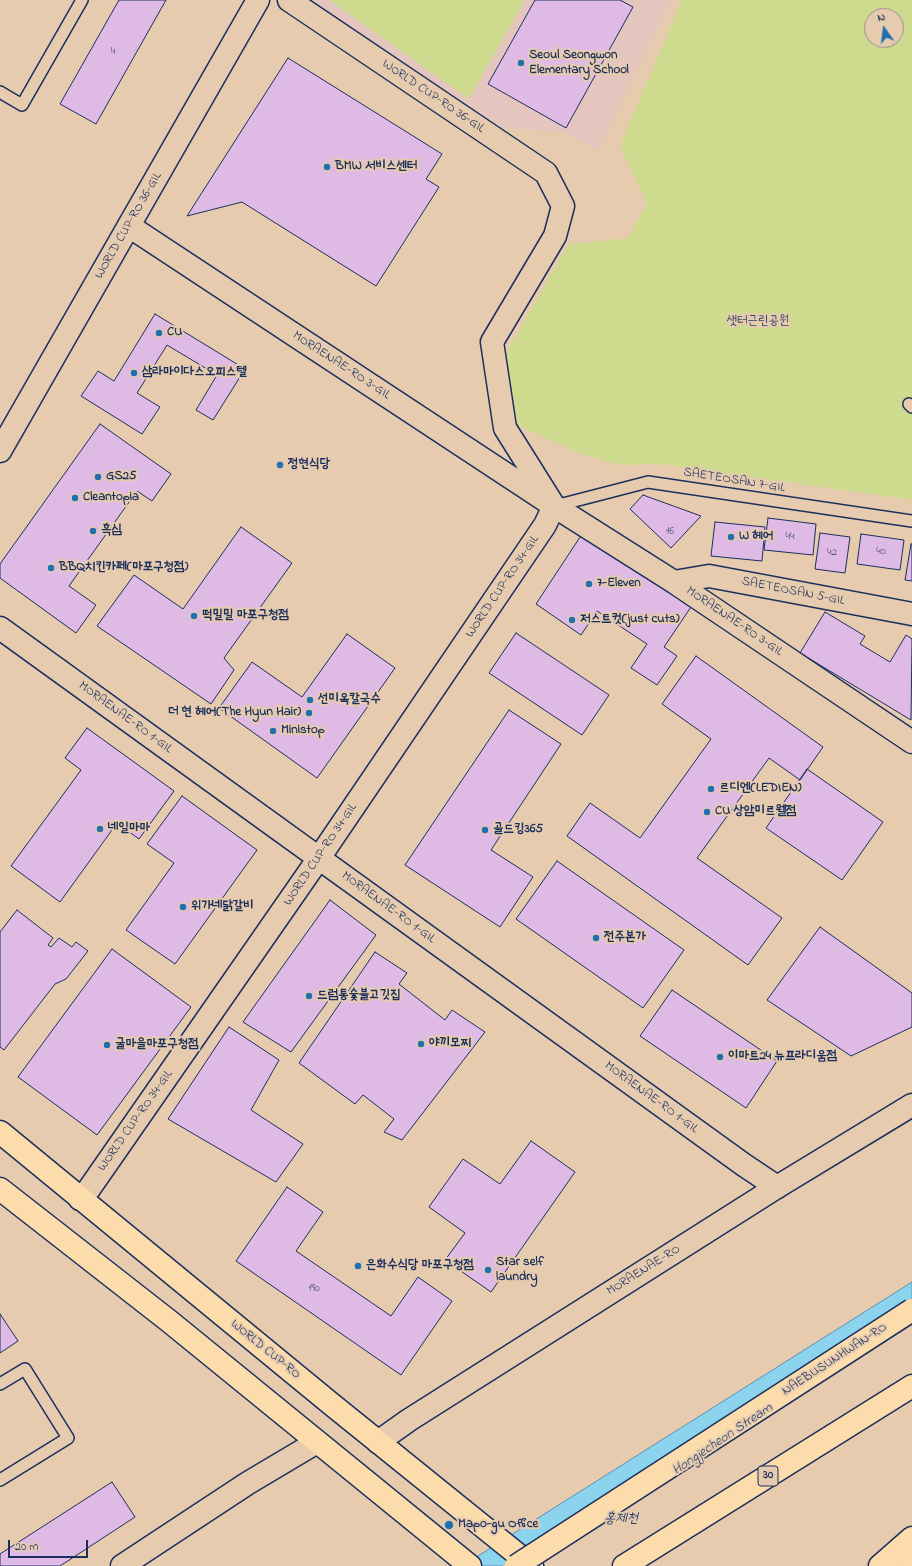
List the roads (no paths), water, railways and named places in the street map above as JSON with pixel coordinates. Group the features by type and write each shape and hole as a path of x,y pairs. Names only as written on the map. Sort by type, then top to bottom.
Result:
{"main road":[{"name":"WORLD CUP-RO","path":"0,1132 80,1199 532,1566"},
{"path":"0,1190 169,1321 470,1566"},
{"name":"NAEBUSUNHWAN-RO","path":"516,1566 912,1310"},
{"name":"30","path":"624,1566 912,1386"},
{"path":"880,1566 912,1538"},
{"path":"898,1566 912,1557"}],"street":[{"name":"WORLD CUP-RO 36-GIL","path":"0,451 258,0"},
{"name":"WORLD CUP-RO 36-GIL","path":"289,0 546,173 563,206"},
{"name":"MORAENAE-RO 3-GIL","path":"554,506 505,428 492,342 555,236 563,206"},
{"name":"MORAENAE-RO 3-GIL","path":"129,226 554,506 674,582 912,742"},
{"name":"WORLD CUP-RO 34-GIL","path":"80,1199 89,1189 319,858 545,525 554,506"},
{"name":"SAETEOSAN 5-GIL","path":"674,582 709,576 912,614"},
{"name":"MORAENAE-RO 1-GIL","path":"0,628 744,1165 777,1187"},
{"name":"MORAENAE-RO","path":"378,1442 416,1416 777,1187 912,1104"},
{"path":"122,1566 248,1483 317,1442"}],"lane":[{"path":"0,92 22,104 82,0"},
{"name":"SAETEOSAN 7-GIL","path":"554,506 648,482 912,522"},
{"path":"0,1384 25,1369 68,1438 0,1480"}],"water":[{"name":"홍제천","path":"912,1282 912,1387 634,1566 462,1566"}],"place":[{"name":"Seoul Seongwon Elementary School","path":"521,63"},
{"name":"BMW 서비스센터","path":"327,167"},
{"name":"CU","path":"159,333"},
{"name":"삼라마이다스오피스텔","path":"134,373"},
{"name":"정현식당","path":"280,465"},
{"name":"GS25","path":"98,477"},
{"name":"Cleantopia","path":"75,498"},
{"name":"흑심","path":"93,531"},
{"name":"W 헤어","path":"731,537"},
{"name":"BBQ치킨카페(마포구청점)","path":"51,568"},
{"name":"7-Eleven","path":"589,584"},
{"name":"떡밀밀 마포구청점","path":"194,616"},
{"name":"저스트컷(just cuts)","path":"572,620"},
{"name":"선미옥칼국수","path":"310,700"},
{"name":"더 현 헤어(The Hyun Hair)","path":"309,713"},
{"name":"Ministop","path":"273,731"},
{"name":"르디엔(LEDIEN)","path":"711,789"},
{"name":"CU 상암미르웰점","path":"707,812"},
{"name":"네일마마","path":"100,829"},
{"name":"골드킹365","path":"485,830"},
{"name":"위가네닭갈비","path":"183,907"},
{"name":"전주본가","path":"596,938"},
{"name":"드럼통숯불고깃집","path":"309,996"},
{"name":"야끼모찌","path":"421,1044"},
{"name":"굴마을마포구청점","path":"107,1045"},
{"name":"이마트24 뉴프라디움점","path":"720,1057"},
{"name":"은화수식당 마포구청점","path":"358,1266"},
{"name":"Star self laundry","path":"488,1270"},
{"name":"Mapo-gu Office","path":"449,1525"}],"park label":[{"name":"샛터근린공원","path":"758,322"}],"water label":[{"name":"Hongjecheon Stream","path":"723,1440"}]}
